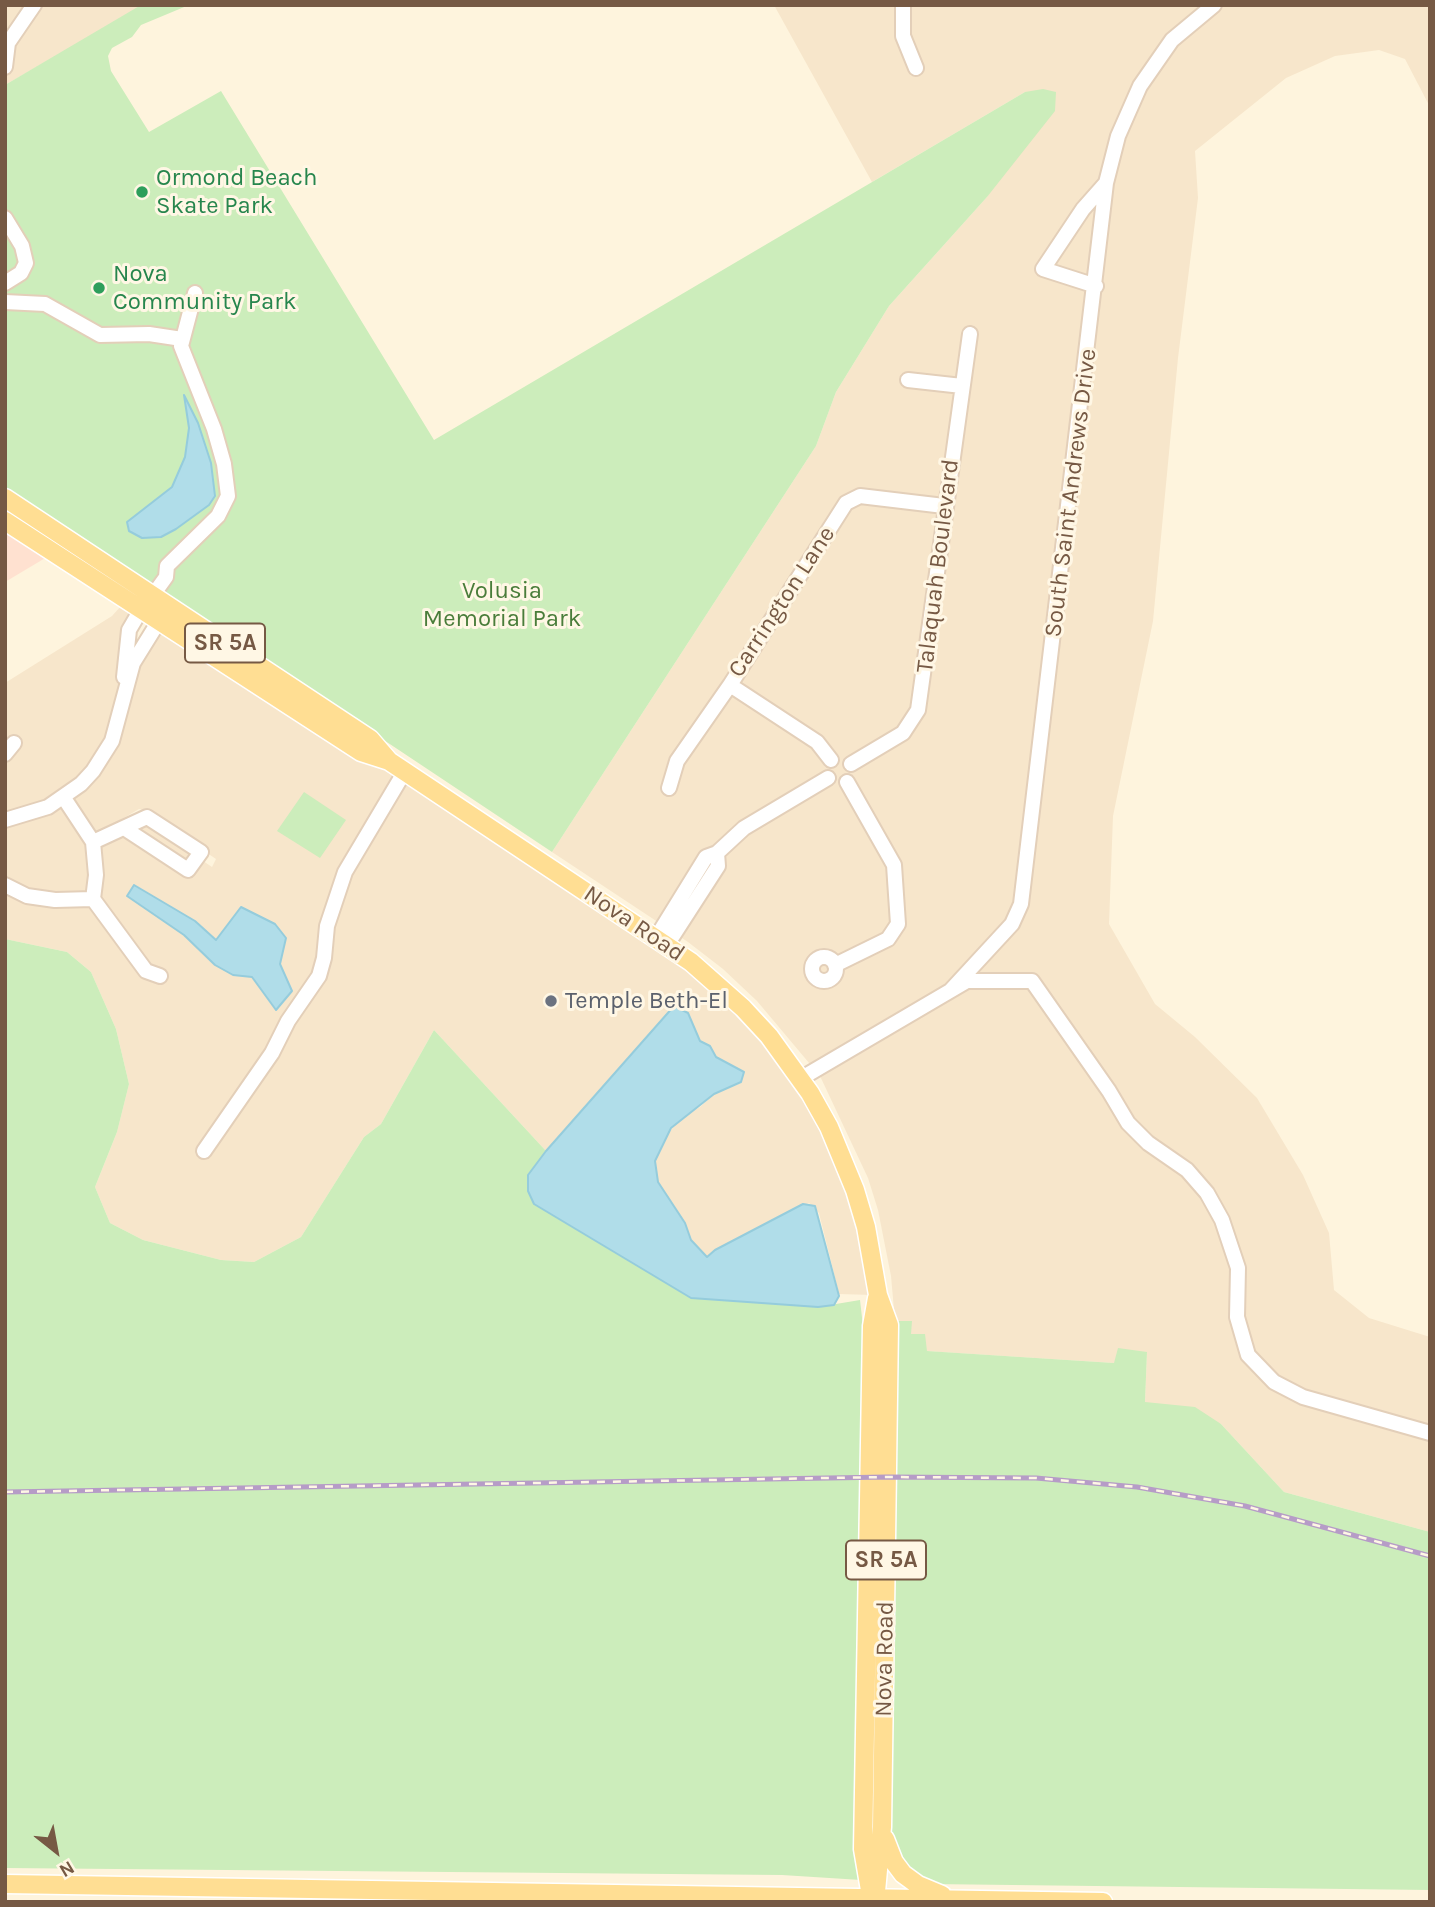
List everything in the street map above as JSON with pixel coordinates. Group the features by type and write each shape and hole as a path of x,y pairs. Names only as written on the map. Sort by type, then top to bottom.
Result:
{"main road":[{"name":"SR 5A","path":"9,502 148,599 164,614"},
{"name":"SR 5A","path":"5,521 148,599"},
{"name":"Nova Road","path":"164,614 370,738 389,761 661,941 718,983 743,1008 800,1079 829,1128 855,1190 866,1227 878,1295 889,1325 882,1827 873,1900"},
{"name":"Nova Road","path":"873,1900 863,1849 872,1325 878,1295"},
{"path":"882,1827 894,1862 903,1874 918,1885 951,1899"},
{"path":"5,1884 1103,1902"}],"street":[{"path":"903,5 904,36 916,68"},
{"name":"South Saint Andrews Drive","path":"951,990 1012,925 1021,904 1096,286 1106,183 1118,136 1140,86 1172,40 1214,5"},
{"path":"5,66 8,43 27,8"},
{"path":"1096,286 1043,269 1083,209 1106,183"},
{"path":"5,218 22,246 26,263 21,273 5,283"},
{"path":"125,686 123,667 130,630 148,599 166,577 167,566 218,516 229,496 225,464 183,354 182,339 195,293"},
{"path":"5,302 45,304 100,335 149,334 182,339"},
{"name":"Talaquah Boulevard","path":"851,764 903,733 918,710 944,506 970,334"},
{"path":"908,380 962,386"},
{"name":"Carrington Lane","path":"669,788 677,761 730,685 846,503 860,496 944,506"},
{"path":"5,820 48,807 64,798 93,771 112,741 133,663 164,614"},
{"path":"730,685 817,742 831,760"},
{"path":"840,758 851,764 852,775 847,782 837,784 828,778 826,770 831,760 840,758"},
{"path":"204,1151 272,1052 288,1021 319,976 327,926 345,872 405,771"},
{"path":"661,941 683,891 706,857 717,853 744,828 828,778"},
{"path":"835,965 888,939 898,924 894,865 847,782"},
{"path":"64,798 93,842 93,899 146,971 160,976"},
{"path":"93,842 147,817 201,852 188,870 124,828"},
{"path":"661,941 696,899 718,866 717,853"},
{"path":"5,885 16,892 47,899 93,899"},
{"path":"683,891 696,899"},
{"path":"800,1079 967,981 1032,981 1110,1091 1128,1124 1148,1143 1187,1170 1207,1193 1222,1220 1238,1268 1237,1317 1248,1355 1274,1382 1303,1397 1430,1433"}],"shaded area":[{"path":"5,5 145,5 5,85"},
{"path":"774,5 1206,5 1169,36 1102,180 1041,263 1091,290 1016,902 1008,921 968,962 969,986 1030,986 1105,1094 1203,1196 1218,1222 1233,1268 1232,1316 1270,1386 1430,1439 1430,1532 1284,1492 1221,1424 1145,1403 1147,1352 1114,1363 926,1351 895,1321 891,1276 878,1210 868,1178 820,1076 757,1001 723,969 688,942 552,852 816,446 836,392 889,306 987,197 1025,92 872,182"},
{"path":"1222,5 1430,5 1430,107 1405,59 1379,50 1335,56 1286,78 1195,151 1198,198 1178,358 1153,621 1113,816 1109,924 1155,1004 1195,1037 1257,1098 1303,1175 1329,1233 1334,1290 1369,1318 1430,1337 1430,1428 1304,1392 1276,1378 1252,1353 1242,1317 1227,1219 1132,1120 1031,976 971,975 1016,928 1043,757 1111,186 1123,139 1144,89 1176,44"},
{"path":"1100,198 1092,280 1051,267 1086,212"},
{"path":"5,530 47,557 5,582"},
{"path":"121,606 131,613 118,666 120,685 107,739 77,780 46,803 5,814 5,763 20,743 13,736 5,745 5,683 112,616"},
{"path":"161,632 358,757 377,763 396,776 341,869 322,924 319,956 314,973 267,1049 198,1151 206,1158 276,1056 292,1025 323,979 329,959 331,928 350,874 405,781 544,874 546,871 664,949 715,987 740,1011 785,1065 825,1129 851,1191 861,1227 873,1295 839,1294 819,1213 809,1203 715,1250 707,1257 691,1240 685,1223 658,1182 655,1161 666,1137 679,1119 700,1107 714,1094 741,1083 744,1072 716,1057 710,1047 700,1041 688,1013 674,1006 546,1151 434,1030 381,1124 364,1137 301,1237 254,1262 221,1260 143,1240 110,1223 95,1187 117,1132 129,1084 116,1029 91,972 67,952 5,939 5,891 27,901 56,906 92,904 142,974 164,983 166,973 149,967 98,897 99,845 142,820 212,867 216,859 139,809 95,835 71,799 96,775 116,744 137,666","holes":["135,885 195,921 216,940 241,907 275,924 286,938 280,964 292,990 275,1009 252,977 233,975 215,965 184,935 128,896"]},
{"path":"63,805 81,830 90,853 89,894 55,895 27,891 9,883 5,878 5,825"}],"green space":[{"name":"Volusia Memorial Park","path":"141,5 189,5 141,25 132,37 112,48 108,56 111,71 149,132 221,91 434,440 1025,92 1043,89 1056,92 1055,111 987,197 889,306 836,392 816,446 552,852 181,605 161,632 5,530 5,85"},
{"path":"304,792 346,820 320,858 277,831"},
{"path":"5,939 67,952 91,972 116,1029 129,1084 117,1132 95,1187 110,1223 143,1240 221,1260 254,1262 301,1237 364,1137 381,1124 434,1030 546,1151 528,1175 691,1298 818,1307 860,1300 867,1361 861,1880 782,1875 5,1868"},
{"path":"895,1321 912,1321 911,1334 925,1334 927,1351 1114,1363 1118,1348 1147,1352 1145,1402 1195,1407 1221,1424 1284,1492 1430,1532 1430,1890 929,1884 906,1870 887,1827"}],"water":[{"path":"184,395 198,423 211,463 215,496 209,505 176,529 161,537 142,538 129,531 127,522 172,487 185,457 189,428"},
{"path":"134,885 195,921 216,940 241,907 275,924 286,938 280,964 292,991 276,1010 252,977 233,975 215,965 184,935 127,896"},
{"path":"674,1006 688,1013 700,1041 710,1046 716,1057 744,1072 741,1082 714,1094 671,1128 655,1161 658,1182 685,1223 691,1240 707,1257 715,1250 803,1204 815,1206 839,1296 834,1305 818,1307 691,1298 534,1204 528,1191 528,1175"}],"railway":[{"path":"5,1492 887,1477 1036,1478 1137,1487 1245,1506 1430,1556"}],"place":[{"name":"Ormond Beach Skate Park","path":"142,192"},
{"name":"Nova Community Park","path":"99,288"},
{"name":"Temple Beth-El","path":"551,1001"}]}
